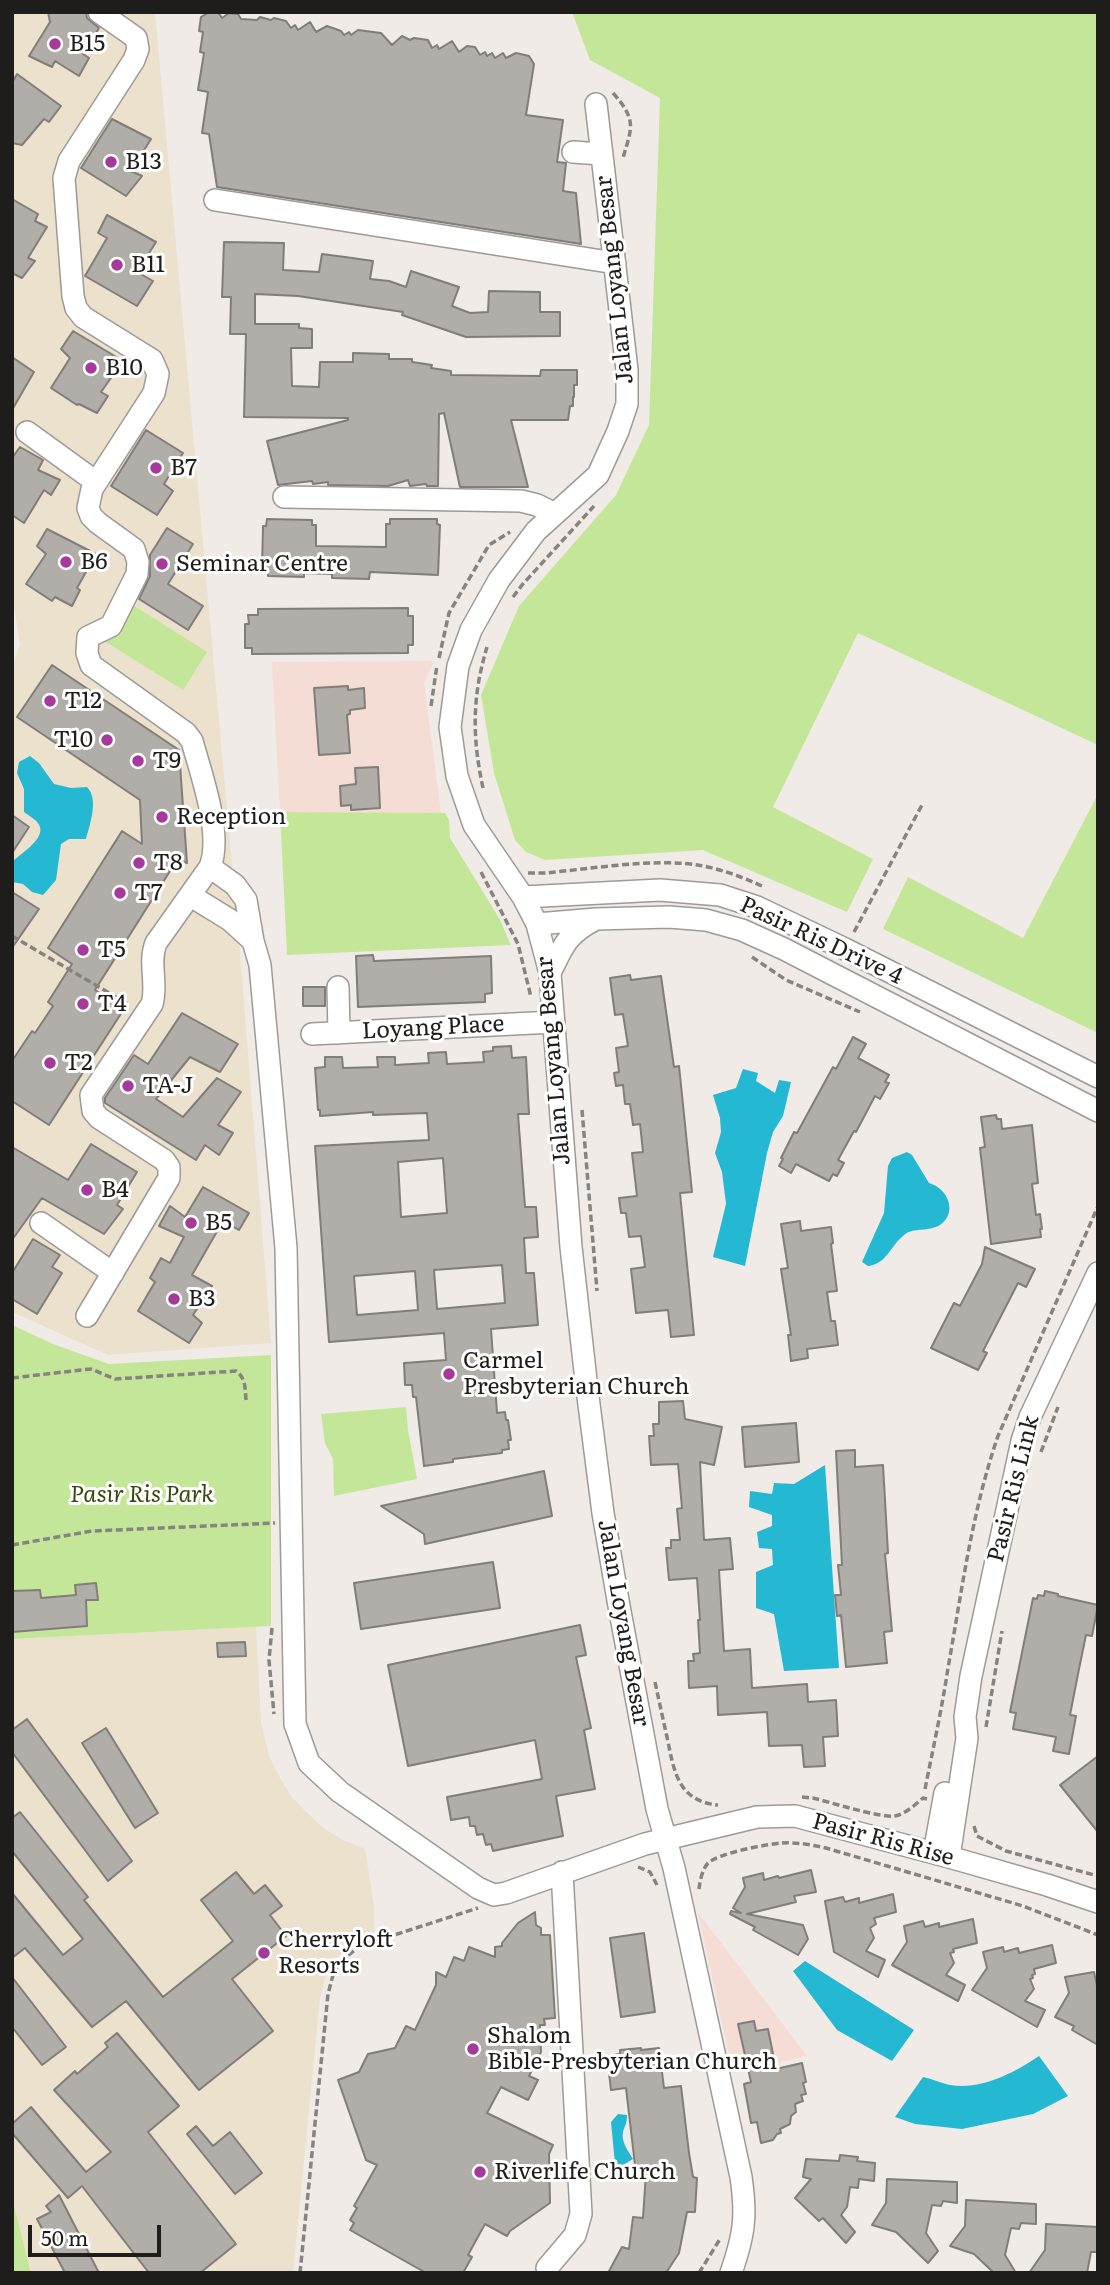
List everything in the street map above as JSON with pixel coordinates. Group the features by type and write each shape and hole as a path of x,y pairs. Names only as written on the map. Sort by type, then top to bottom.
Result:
{"street":[{"path":"87,1316 169,1178 169,1167 164,1160 99,1118 90,1103 91,1095 145,1014 155,994 153,952 156,943 210,867 215,843 192,741 186,733 91,664 87,653 88,638 111,626 137,574 138,562 134,549 91,516 89,498 96,482 154,393 159,374 152,360 82,317 73,296 64,178 69,161 134,60 138,49 136,38 99,12"},
{"name":"Jalan Loyang Besar","path":"596,104 627,370 627,404 598,475 536,531 499,580 471,630 458,666 450,727 457,776 474,825 523,897 537,924 550,973 545,1023 591,1420 619,1606 657,1809 746,2207 741,2241 731,2273"},
{"path":"573,152 601,154"},
{"path":"215,200 615,263"},
{"path":"27,432 96,482"},
{"path":"284,496 521,501 555,514"},
{"path":"210,867 235,885 246,900 260,965 286,1248 295,1724 309,1763 340,1792 478,1888 494,1895 524,1888 608,1856 665,1839"},
{"name":"Pasir Ris Drive 4","path":"523,897 660,890 720,895 757,907 845,949 1098,1077"},
{"path":"191,896 230,920 253,941"},
{"name":"Pasir Ris Drive 4","path":"537,924 669,917 706,919 742,930 1098,1111"},
{"path":"550,973 565,943 576,929 596,919"},
{"path":"338,987 339,1033"},
{"name":"Loyang Place","path":"312,1034 545,1023"},
{"path":"41,1223 113,1273"},
{"name":"Pasir Ris Link","path":"942,1855 950,1804 954,1735 965,1717 985,1608 1022,1441 1034,1408 1098,1272"},
{"name":"Pasir Ris Rise","path":"665,1839 757,1817 795,1816 942,1855 1098,1902"},
{"path":"547,2268 575,2235 581,2214 562,1872"}],"path":[{"path":"845,949 922,805"},
{"path":"489,888 518,944 545,1023"},
{"path":"12,936 145,1014"},
{"path":"752,957 786,980 869,1016"},
{"path":"581,1106 598,1303"},
{"path":"12,1378 91,1369 115,1378 236,1371 242,1375 246,1400"},
{"path":"1039,1456 1062,1397"},
{"path":"12,1545 92,1531 292,1523"},
{"path":"985,1732 1003,1626"},
{"path":"652,1671 675,1774 683,1788 701,1802 727,1804"},
{"path":"801,1797 895,1816 912,1808 923,1798 970,1808 977,1836 988,1842 1006,1851 1098,1876"},
{"path":"708,1863 724,1855 750,1848 783,1842 802,1843 1023,1906 1098,1935"},
{"path":"637,1867 650,1872 659,1894"},
{"path":"300,2273 328,1994 333,1975 342,1959 360,1946 486,1905"},
{"path":"699,2273 724,2233"}],"shaded area":[{"path":"12,12 155,12 240,953 271,1343 108,1355 12,1312 12,667 20,645 12,593"},
{"path":"434,661 424,683 441,813 280,812 272,662"},
{"path":"256,1627 261,1722 269,1756 291,1796 306,1812 325,1829 365,1849 374,1906 374,1934 358,1940 343,1951 325,1979 320,1997 293,2273 31,2273 12,2197 12,1639"},
{"path":"698,1913 706,1923 807,2056 733,2073"}],"green space":[{"path":"572,12 1098,12 1098,745 858,633 773,807 873,859 847,912 703,850 545,860 526,852 515,840 494,773 481,695 519,606 616,495 649,425 660,98 590,60"},
{"path":"125,600 207,652 183,690 101,639"},
{"path":"1098,794 1098,1033 883,929 908,877 1023,938"},
{"path":"280,812 445,813 449,820 450,838 499,918 511,945 287,955"},
{"name":"Pasir Ris Park","path":"12,1325 53,1344 109,1364 271,1355 271,1626 12,1639"},
{"path":"406,1407 417,1479 334,1496 333,1459 325,1443 321,1414"},
{"path":"12,2197 31,2273 12,2273"}],"water":[{"path":"30,756 39,763 54,784 71,788 87,787 91,792 93,805 86,839 69,839 61,844 56,880 43,895 32,892 23,884 12,882 12,862 35,842 40,832 37,822 24,812 24,789 17,773 19,762"},
{"path":"743,1069 758,1073 756,1081 775,1093 779,1080 791,1082 783,1116 773,1132 767,1153 745,1266 713,1257 726,1204 722,1172 715,1153 721,1132 713,1095 736,1088"},
{"path":"907,1152 912,1155 929,1183 946,1195 949,1214 936,1227 908,1233 899,1239 880,1262 868,1266 862,1262 884,1213 888,1166 892,1158"},
{"path":"825,1465 839,1668 784,1671 774,1614 756,1608 756,1572 773,1565 772,1549 759,1548 757,1532 772,1526 772,1515 749,1507 750,1491 772,1494 774,1483 794,1484"},
{"path":"805,1961 914,2030 892,2061 837,2030 793,1971"},
{"path":"1039,2056 1068,2096 1033,2114 962,2129 915,2124 895,2117 923,2077 950,2085 986,2083"},
{"path":"618,2114 627,2115 623,2139 633,2159 623,2165 615,2164 611,2122"}],"building":[{"name":"B15","path":"48,12 86,12 87,18 99,28 83,54 89,58 79,76 55,61 52,67 29,56 50,22"},
{"path":"209,12 218,12 222,18 229,13 238,14 241,19 274,18 286,21 291,28 295,25 298,30 310,22 316,32 327,26 341,31 344,35 349,32 351,35 358,30 381,33 392,45 402,36 410,40 428,40 432,48 437,45 439,49 452,41 459,52 467,46 475,47 480,55 485,52 487,56 492,53 495,58 503,53 506,58 516,53 529,56 534,64 526,115 563,120 557,162 566,163 563,191 576,193 581,244 217,187 209,134 202,133 208,92 198,90 204,53 200,52 203,32 199,31 201,17"},
{"path":"17,74 61,106 49,122 44,119 22,145 12,143 12,83"},
{"name":"B13","path":"112,119 151,139 131,171 142,176 126,196 81,168"},
{"path":"12,199 38,214 35,221 47,227 28,258 35,261 22,278 12,273"},
{"name":"B11","path":"107,215 156,242 137,272 153,281 137,306 85,276 107,238 98,233"},
{"path":"224,242 284,243 283,270 319,272 322,254 373,261 370,279 389,281 406,287 411,271 459,287 452,306 470,313 488,312 489,291 540,292 540,312 560,312 560,336 466,337 402,315 403,312 298,296 255,294 255,324 299,324 299,328 312,329 312,348 291,348 292,386 319,387 320,362 353,362 353,353 389,354 389,359 412,359 412,362 432,365 431,368 451,371 451,375 540,376 541,370 577,370 577,385 574,385 573,406 570,406 568,420 511,420 528,487 460,487 444,413 439,414 438,486 410,486 408,480 388,486 328,485 328,482 313,484 312,481 278,485 267,441 348,418 244,417 246,334 230,334 231,297 222,297"},
{"name":"B10","path":"73,331 123,361 101,392 108,396 97,413 77,405 51,388 70,358 61,349"},
{"path":"12,357 34,372 12,410"},
{"name":"B7","path":"146,430 183,453 164,484 173,491 157,515 111,486"},
{"path":"20,447 43,460 38,470 60,480 51,495 44,490 24,523 12,515 12,458"},
{"path":"267,519 312,520 312,525 316,525 316,546 386,547 386,524 390,524 390,519 437,519 437,524 440,525 438,575 370,572 369,579 332,578 332,574 304,573 304,577 268,576 268,570 262,570 263,526 266,526"},
{"name":"Seminar Centre","path":"167,528 193,544 168,584 203,606 188,630 139,599 150,576 150,555"},
{"name":"B6","path":"47,529 96,554 77,588 80,590 72,606 55,597 52,601 26,584 46,554 37,546"},
{"path":"408,608 408,616 413,616 413,645 408,645 408,653 252,654 252,648 245,648 245,624 249,624 248,615 258,615 258,609"},
{"path":"52,665 179,750 187,863 177,860 95,990 124,1009 49,1125 12,1101 12,1061 53,1006 48,1002 72,964 48,948 122,831 142,844 140,800 17,717"},
{"path":"348,686 348,690 364,688 365,708 350,710 347,715 350,753 319,755 314,688"},
{"path":"378,767 380,808 351,810 351,805 341,806 340,786 356,784 355,768"},
{"path":"12,815 29,827 12,853"},
{"path":"12,892 39,909 12,948"},
{"path":"373,955 374,961 491,956 492,993 485,994 485,1002 358,1007 356,956"},
{"path":"630,975 631,980 661,976 674,1067 679,1066 692,1192 680,1193 694,1335 671,1337 668,1310 636,1313 631,1269 645,1267 641,1236 629,1237 626,1213 621,1213 619,1198 637,1196 632,1153 643,1152 640,1124 633,1125 630,1104 625,1104 623,1085 616,1086 614,1073 619,1072 616,1048 628,1046 623,1014 615,1015 610,978"},
{"path":"303,987 325,987 325,1006 303,1006"},
{"name":"TA-J","path":"182,1013 238,1044 220,1072 190,1057 156,1099 183,1117 217,1078 241,1092 218,1125 233,1133 219,1155 205,1145 196,1160 105,1103 105,1098 134,1055 148,1064"},
{"path":"853,1037 866,1044 858,1058 889,1075 885,1082 889,1083 880,1099 875,1096 856,1132 854,1131 838,1160 844,1163 837,1176 833,1174 829,1181 796,1164 791,1173 779,1166 783,1159 781,1158 794,1132 797,1133 833,1067 836,1069"},
{"path":"511,1046 512,1058 526,1057 529,1114 518,1114 525,1207 536,1207 538,1237 524,1238 526,1273 534,1273 538,1325 491,1329 497,1413 505,1412 508,1420 511,1440 508,1440 509,1449 502,1450 502,1453 453,1459 453,1462 424,1466 416,1397 413,1397 412,1385 405,1385 404,1363 446,1360 444,1333 329,1342 315,1146 429,1140 427,1113 373,1115 373,1112 320,1116 315,1068 325,1067 325,1057 342,1057 343,1068 378,1067 377,1057 395,1057 395,1065 429,1063 428,1053 446,1052 447,1064 484,1062 483,1052 493,1051 493,1047","holes":["443,1158 447,1213 401,1217 398,1162","502,1265 505,1303 437,1309 434,1270","415,1271 418,1310 357,1315 354,1276"]},
{"path":"996,1115 997,1119 1001,1119 1002,1129 1032,1125 1038,1183 1032,1184 1036,1215 1040,1214 1041,1237 991,1244 980,1148 985,1147 981,1117"},
{"path":"91,1144 137,1172 117,1205 123,1209 104,1234 42,1198 12,1240 12,1147 68,1180"},
{"path":"203,1187 249,1213 239,1230 223,1221 192,1275 212,1286 193,1315 202,1323 189,1343 138,1311 155,1282 150,1278 161,1258 170,1263 184,1237 159,1226 170,1206 185,1217"},
{"path":"800,1221 801,1231 831,1227 837,1291 827,1292 838,1345 807,1349 808,1358 791,1361 788,1335 791,1335 781,1269 788,1268 781,1224"},
{"path":"33,1239 60,1255 52,1267 62,1273 37,1314 12,1299 12,1273"},
{"path":"985,1247 1035,1269 1026,1287 1018,1283 983,1351 987,1353 978,1370 931,1348 954,1303 960,1306 982,1264"},
{"path":"683,1401 685,1419 722,1427 714,1465 700,1462 704,1540 730,1538 733,1569 719,1570 724,1651 750,1649 752,1688 807,1684 808,1702 836,1700 838,1736 823,1737 825,1766 804,1767 802,1745 769,1746 767,1712 718,1715 717,1686 689,1688 688,1661 694,1661 693,1654 700,1653 697,1578 669,1580 666,1548 671,1548 671,1540 680,1540 677,1509 682,1508 678,1464 651,1465 649,1436 654,1436 653,1424 659,1424 659,1402"},
{"path":"796,1423 799,1462 745,1467 742,1427"},
{"path":"855,1450 855,1467 883,1465 888,1553 885,1554 892,1631 884,1632 887,1663 846,1667 841,1615 837,1616 835,1595 841,1595 838,1565 842,1565 836,1451"},
{"path":"544,1471 552,1516 425,1544 424,1534 381,1506"},
{"path":"493,1562 500,1608 361,1629 354,1583"},
{"path":"96,1583 98,1600 86,1600 87,1626 12,1632 12,1591 40,1590 41,1598 76,1595 75,1585"},
{"path":"1045,1591 1098,1605 1092,1636 1086,1635 1070,1715 1076,1716 1069,1754 1053,1751 1056,1737 1013,1729 1016,1713 1010,1712 1033,1598 1044,1596"},
{"path":"580,1625 586,1655 576,1657 591,1728 584,1730 595,1789 556,1796 563,1836 493,1851 491,1844 486,1845 483,1834 477,1835 475,1826 470,1826 469,1817 451,1820 447,1797 542,1779 535,1740 408,1766 388,1665"},
{"path":"245,1642 246,1656 218,1657 217,1643"},
{"path":"27,1719 132,1861 108,1881 12,1752 12,1730"},
{"path":"106,1728 158,1813 135,1828 82,1743"},
{"path":"1098,1756 1098,1832 1060,1785"},
{"path":"20,1812 88,1897 84,1900 163,1997 233,1941 201,1900 236,1872 254,1894 265,1885 282,1906 270,1915 286,1936 232,1979 273,2031 199,2090 126,2001 92,2027 25,1948 12,1958 12,1893 63,1955 83,1939 12,1851 12,1818"},
{"path":"811,1870 816,1892 794,1896 796,1902 747,1914 803,1925 808,1939 798,1955 730,1914 731,1911 741,1913 733,1908 745,1887 743,1878 763,1873 764,1880"},
{"path":"893,1894 896,1912 874,1918 876,1924 870,1928 874,1938 866,1951 885,1960 878,1977 834,1952 825,1901 843,1897 845,1902 859,1898 859,1903"},
{"path":"535,1912 536,1925 541,1928 541,1935 550,1935 555,2018 544,2019 545,2025 540,2025 541,2052 529,2076 538,2080 528,2100 501,2087 487,2113 553,2145 549,2154 550,2203 510,2231 507,2236 485,2224 468,2255 472,2257 463,2273 426,2273 350,2230 354,2223 350,2220 357,2208 354,2206 377,2165 366,2160 338,2080 359,2072 368,2054 395,2048 406,2026 415,2030 436,1985 436,1972 446,1977 454,1957 464,1961 469,1947 495,1957 495,1947 502,1946 518,1923"},
{"path":"973,1919 977,1943 953,1949 954,1952 950,1953 954,1963 946,1975 965,1985 958,2001 892,1965 907,1942 904,1926 923,1921 925,1927 939,1923 939,1927"},
{"path":"644,1933 655,2012 621,2017 610,1938"},
{"path":"1052,1945 1056,1963 1034,1969 1035,1974 1030,1979 1034,1989 1025,2001 1045,2010 1037,2027 972,1990 987,1968 983,1952 1003,1947 1004,1952 1018,1948 1019,1953"},
{"path":"1094,1972 1098,1990 1098,2045 1072,2030 1074,2026 1055,2017 1069,1993 1065,1977"},
{"path":"12,1977 66,2047 42,2065 12,2027"},
{"path":"754,2021 756,2031 768,2029 776,2069 802,2063 806,2082 803,2083 806,2094 801,2095 803,2101 795,2104 796,2112 791,2116 790,2124 780,2129 781,2133 773,2140 761,2143 757,2122 751,2123 744,2084 751,2082 738,2024"},
{"path":"117,2033 179,2106 148,2132 236,2244 200,2273 149,2273 82,2186 68,2198 12,2133 12,2124 31,2107 86,2172 111,2152 54,2090 108,2047 105,2043"},
{"path":"659,2048 664,2088 681,2086 693,2177 697,2178 695,2212 687,2212 679,2253 666,2273 608,2273 622,2247 629,2249 633,2217 643,2218 646,2173 636,2174 626,2088 611,2090 607,2056 620,2054 620,2050"},
{"path":"196,2126 213,2146 230,2132 262,2173 235,2194 187,2134"},
{"path":"840,2155 875,2163 874,2181 859,2179 858,2188 850,2187 847,2207 841,2215 855,2232 846,2243 823,2218 819,2221 795,2198 811,2179 803,2177 806,2159 839,2161"},
{"path":"887,2179 957,2182 957,2203 943,2201 941,2206 932,2205 926,2233 938,2251 928,2263 896,2232 872,2225 886,2203"},
{"path":"59,2195 99,2273 65,2273 37,2219 51,2212 46,2206"},
{"path":"966,2200 1036,2204 1036,2224 1021,2223 1019,2229 1011,2228 1005,2255 1016,2273 994,2273 974,2254 950,2246 965,2226"},
{"path":"1046,2224 1098,2227 1098,2252 1091,2252 1087,2273 1029,2273 1045,2250"}],"place":[{"name":"B15","path":"55,44"},
{"name":"B13","path":"111,162"},
{"name":"B11","path":"117,265"},
{"name":"B10","path":"91,368"},
{"name":"B7","path":"156,468"},
{"name":"B6","path":"66,562"},
{"name":"Seminar Centre","path":"162,564"},
{"name":"T12","path":"50,701"},
{"name":"T10","path":"107,740"},
{"name":"T9","path":"138,761"},
{"name":"Reception","path":"162,817"},
{"name":"T8","path":"139,863"},
{"name":"T7","path":"120,893"},
{"name":"T5","path":"83,950"},
{"name":"T4","path":"83,1004"},
{"name":"T2","path":"50,1063"},
{"name":"TA-J","path":"128,1086"},
{"name":"B4","path":"87,1190"},
{"name":"B5","path":"191,1223"},
{"name":"B3","path":"174,1299"},
{"name":"Carmel Presbyterian Church","path":"449,1374"},
{"name":"Cherryloft Resorts","path":"264,1953"},
{"name":"Shalom Bible-Presbyterian Church","path":"473,2049"},
{"name":"Riverlife Church","path":"480,2172"}]}
